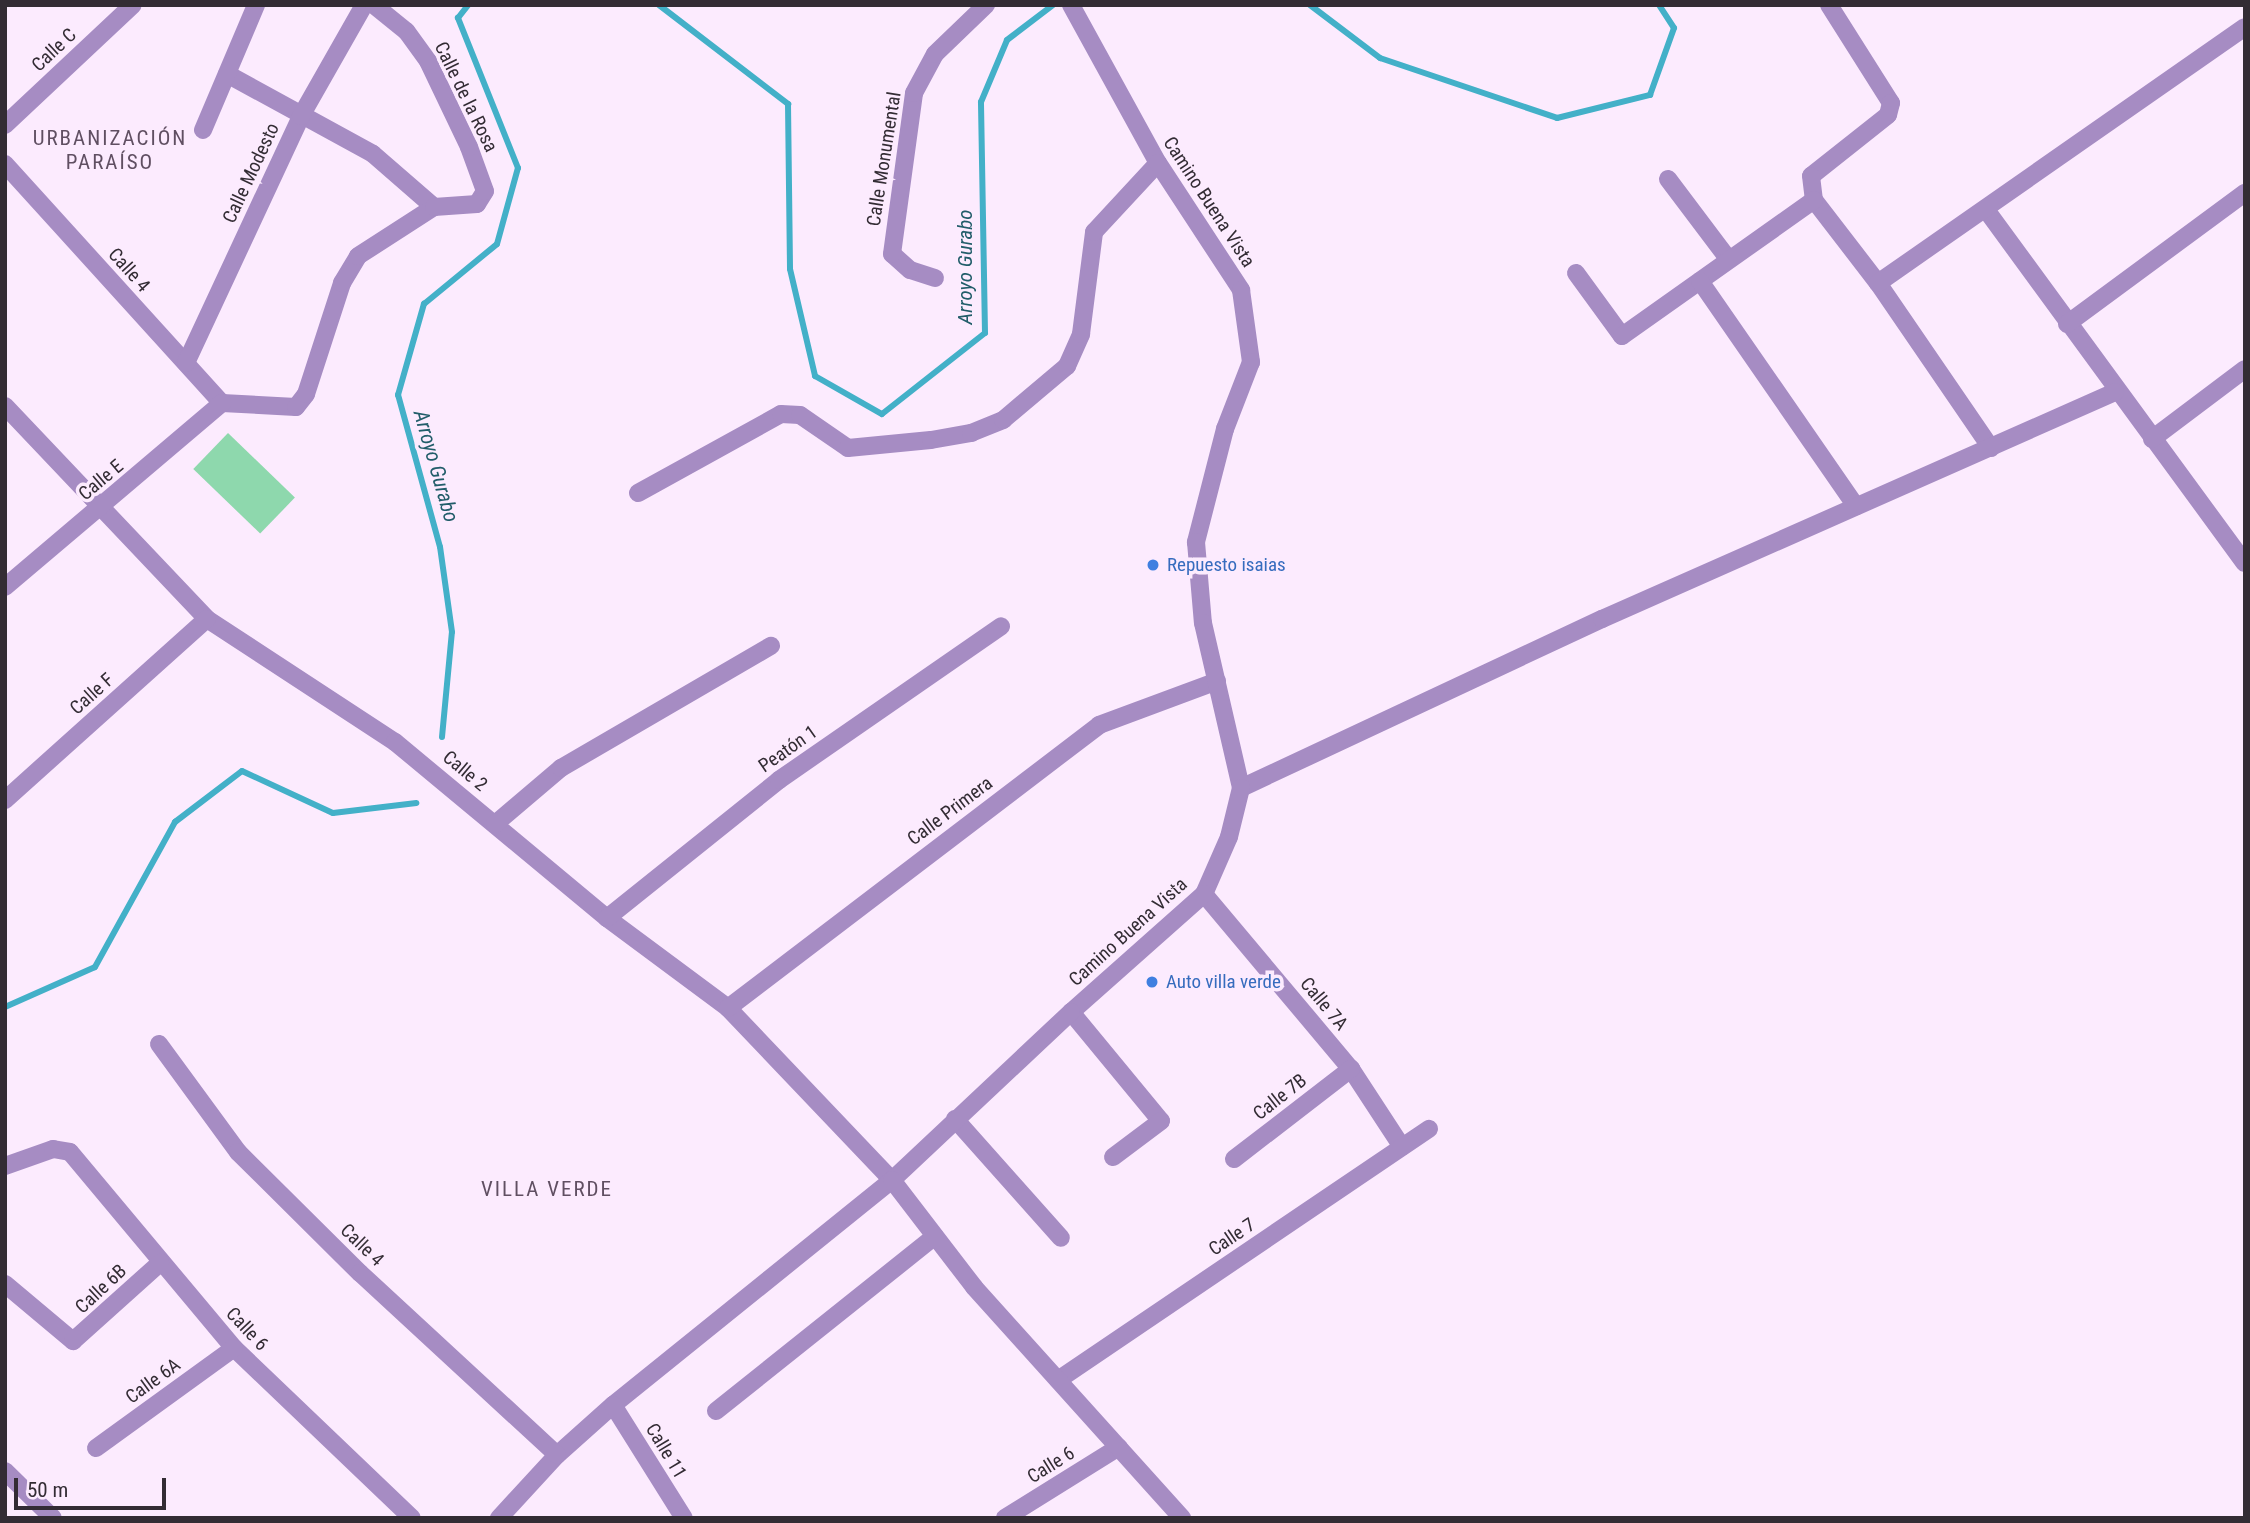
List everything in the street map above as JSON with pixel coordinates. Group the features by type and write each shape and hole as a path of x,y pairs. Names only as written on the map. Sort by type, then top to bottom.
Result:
{"street":[{"path":"203,130 256,5"},
{"name":"Calle Modesto","path":"186,363 301,116 365,5"},
{"name":"Calle de la Rosa","path":"374,5 406,31 423,53 483,184 485,191 477,204 434,206"},
{"name":"Calle Monumental","path":"935,278 910,270 892,254 914,93 935,54 986,5"},
{"name":"Camino Buena Vista","path":"499,1518 557,1455 613,1405 892,1180 1071,1012 1204,894 1229,837 1241,788 1203,623 1196,542 1225,429 1251,362 1241,290 1158,163 1086,38 1071,5"},
{"path":"1829,5 1891,103 1888,115 1811,176 1814,200 1878,283 1991,448"},
{"name":"Calle C","path":"5,125 122,9"},
{"path":"1878,283 1987,211 2245,27"},
{"path":"222,403 296,407 306,394 342,283 358,256 434,206 373,154 227,74"},
{"path":"638,493 781,414 800,415 848,448 931,440 971,433 1003,420 1067,366 1081,334 1094,232 1158,163"},
{"name":"Calle 4","path":"5,164 222,403"},
{"path":"1668,178 1729,260"},
{"path":"2067,324 2245,193"},
{"path":"1576,273 1622,337 1814,200"},
{"path":"1987,211 2115,392 2238,540 2245,563"},
{"path":"1700,281 1856,506"},
{"path":"2152,439 2245,369"},
{"path":"1241,788 1856,506 2115,392"},
{"name":"Calle E","path":"5,587 222,403"},
{"name":"Calle 2","path":"5,406 207,619 396,742 607,918 728,1008 892,1180"},
{"name":"Calle F","path":"5,800 207,619"},
{"name":"Peatón 1","path":"607,918 779,779 1001,626"},
{"path":"495,824 561,768 771,646"},
{"name":"Calle Primera","path":"728,1008 1099,725 1217,681"},
{"name":"Calle 7A","path":"1204,894 1351,1069 1402,1147"},
{"path":"1071,1012 1160,1121 1113,1157"},
{"name":"Calle 4","path":"159,1044 238,1152 360,1273 557,1455"},
{"name":"Calle 7B","path":"1234,1158 1351,1069"},
{"path":"955,1119 1061,1238"},
{"name":"Calle 7","path":"1058,1380 1429,1129"},
{"name":"Calle 6","path":"5,1166 53,1149 70,1152 160,1263 234,1348 412,1518"},
{"path":"892,1180 935,1236 1058,1380 1182,1518"},
{"path":"716,1411 935,1236"},
{"name":"Calle 6B","path":"5,1284 73,1341 160,1263"},
{"name":"Calle 6A","path":"96,1448 234,1348"},
{"name":"Calle 11","path":"613,1405 684,1518"},
{"name":"Calle 6","path":"1005,1518 1119,1447"},
{"path":"5,1471 53,1518"}],"green space":[{"path":"228,433 295,498 260,534 193,469"}],"waterway":[{"name":"Arroyo Gurabo","path":"442,737 452,632 440,547 398,395 424,304 497,244 518,168 458,18 468,5"},
{"name":"Arroyo Gurabo","path":"659,5 788,104 790,269 815,376 882,414 985,333 981,102 1007,40 1053,5"},
{"name":"Arroyo Gurabo","path":"1310,5 1380,58 1557,118 1650,95 1674,28 1659,5"},
{"name":"Arroyo Gurabo","path":"5,1007 95,967 175,822 242,771 333,813 416,803"}],"place":[{"name":"Repuesto isaias","path":"1153,565"},
{"name":"Auto villa verde","path":"1152,982"}],"district":[{"name":"URBANIZACIÓN PARAÍSO","path":"110,150"},
{"name":"VILLA VERDE","path":"547,1189"}]}
